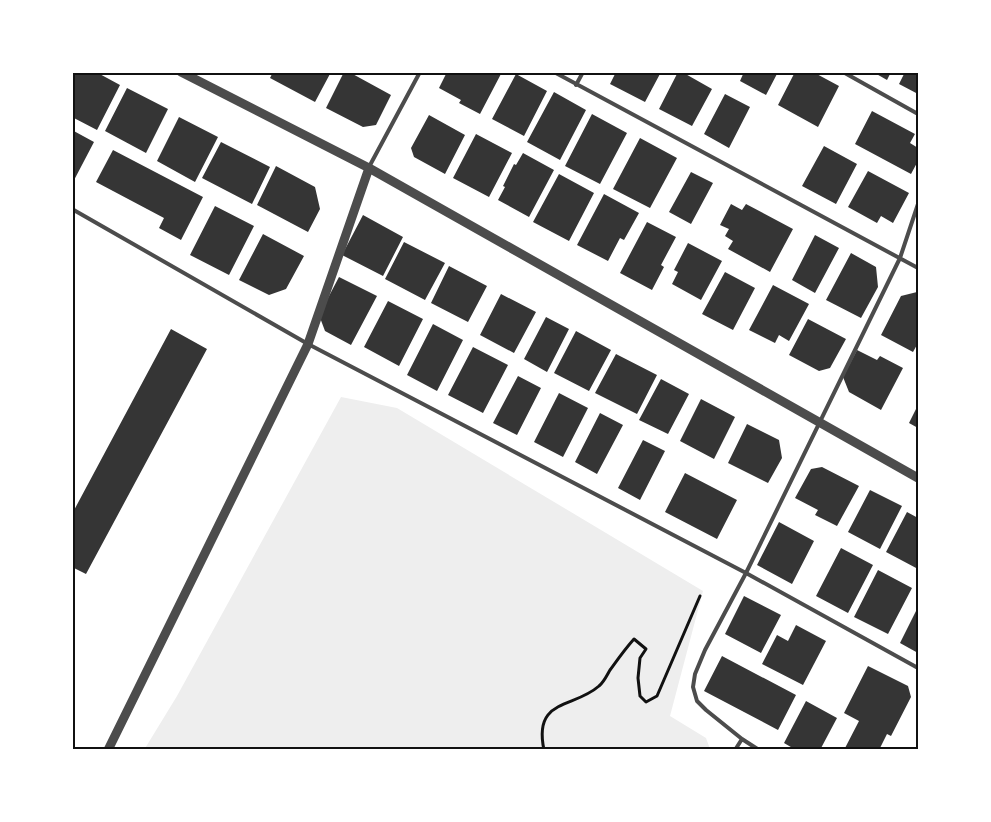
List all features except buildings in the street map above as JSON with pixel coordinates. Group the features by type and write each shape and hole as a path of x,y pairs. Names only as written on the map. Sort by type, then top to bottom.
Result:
{"street":[{"path":"181,72 369,168 918,478"},
{"path":"108,750 308,344 369,168"}],"lane":[{"path":"369,168 420,72"},
{"path":"554,72 918,268"},
{"path":"576,85 583,72"},
{"path":"844,72 918,114"},
{"path":"759,750 742,739 697,701 693,687 694,674 746,573 900,258 918,204"},
{"path":"72,209 308,344 746,573 918,668"},
{"path":"735,750 742,739"}],"path":[{"path":"544,750 544,720 556,706 577,699 600,685 634,639 646,648 640,658 638,678 640,696 646,702 657,696 700,596"}],"shaded area":[{"path":"341,397 397,408 703,591 670,716 706,738 710,749 144,750 177,696"}]}
